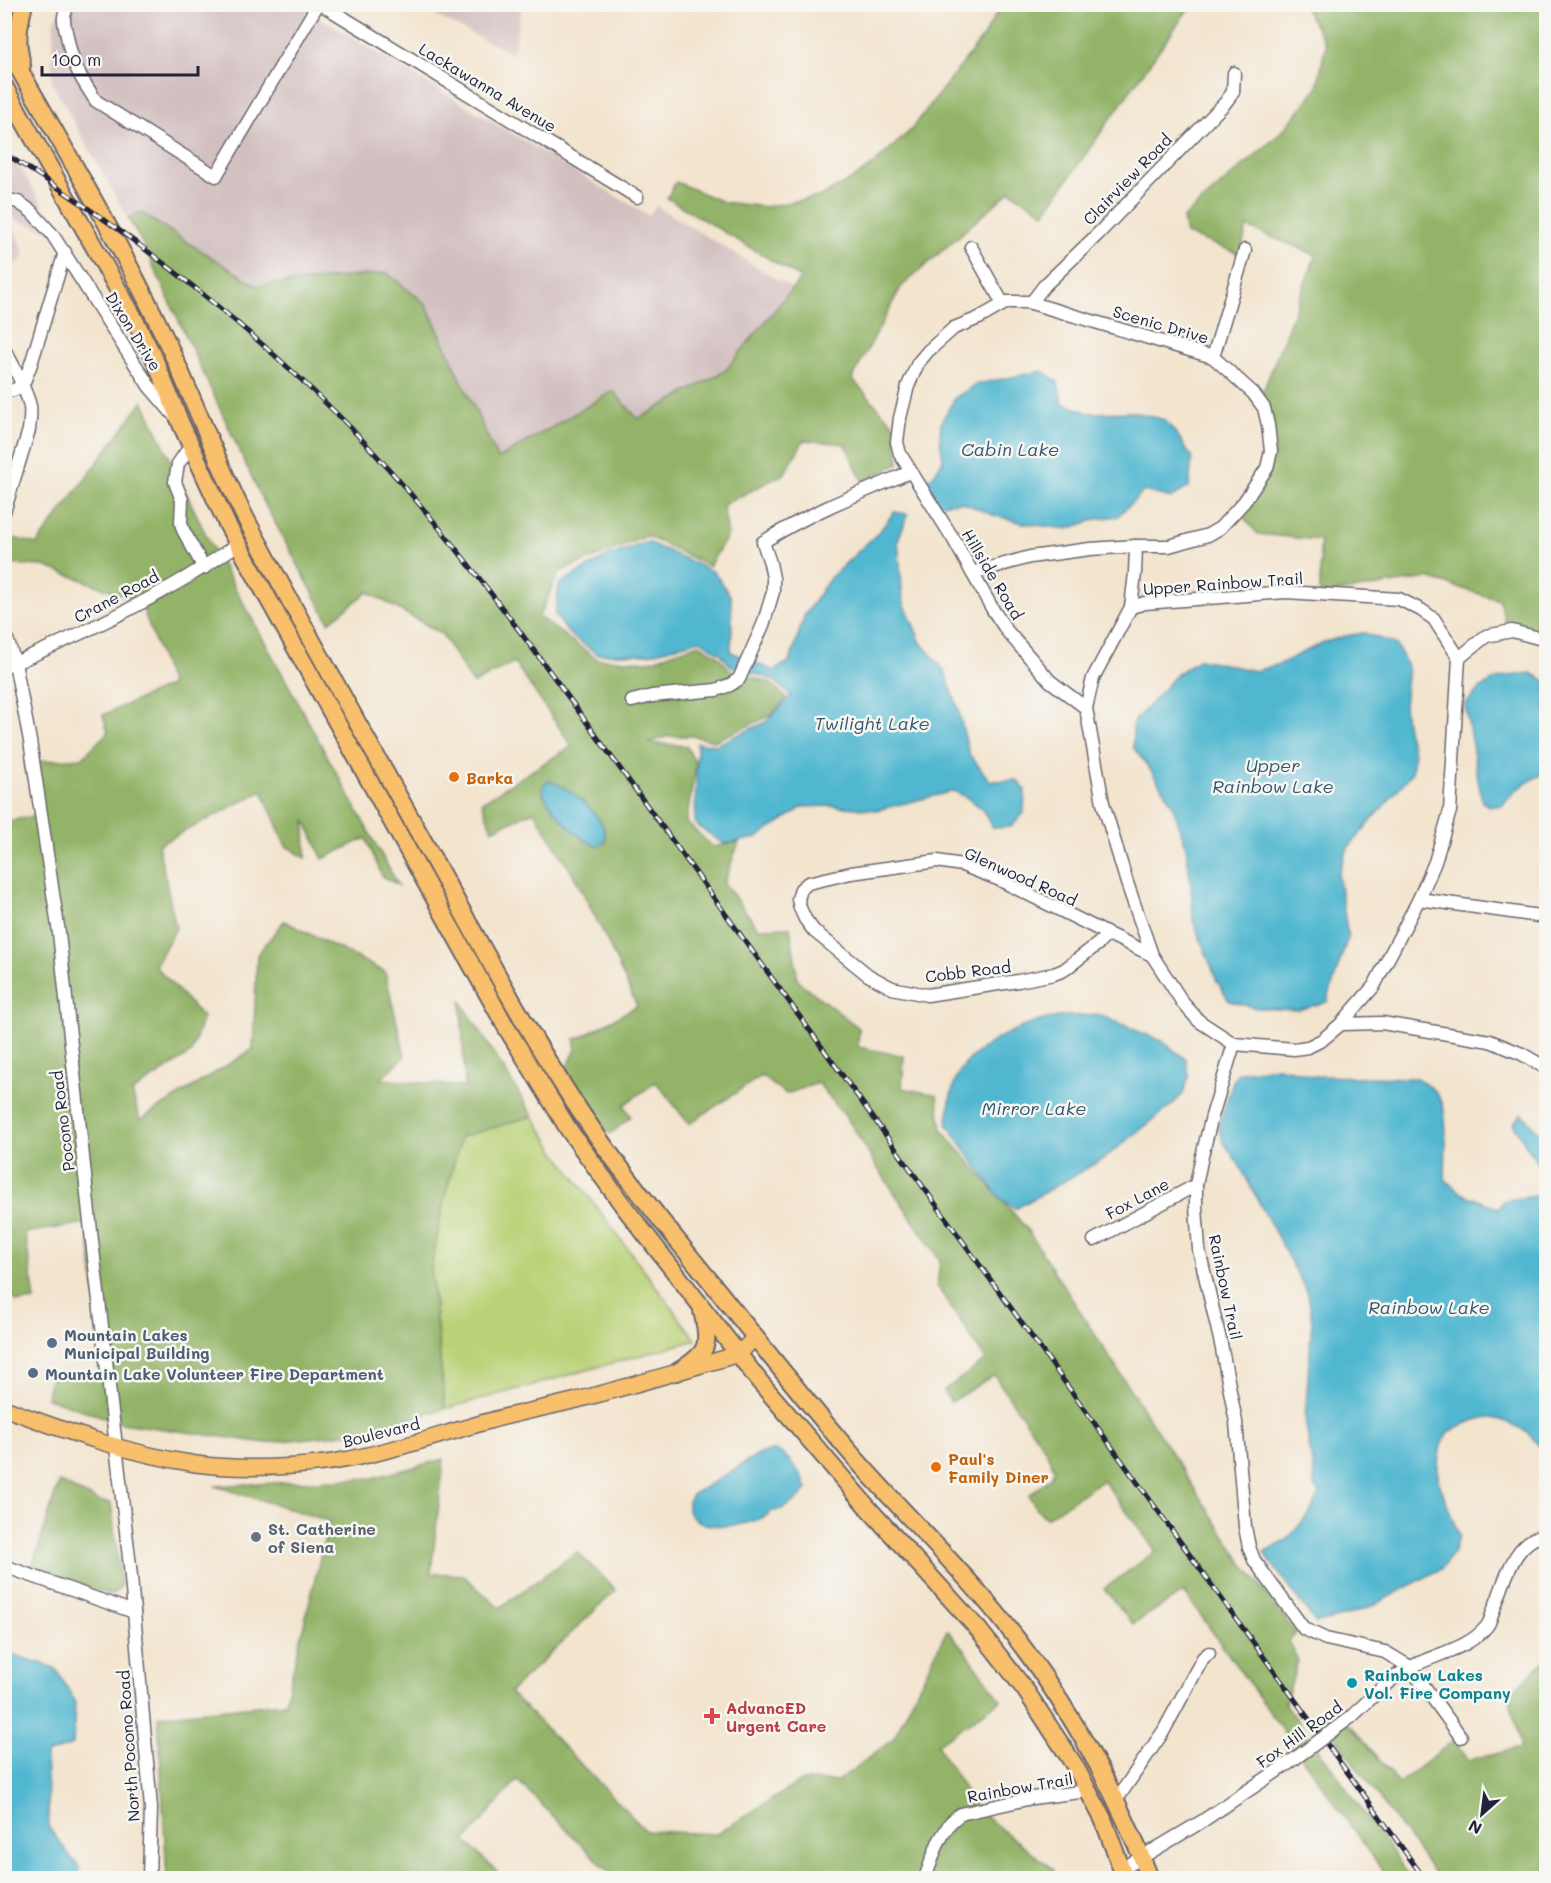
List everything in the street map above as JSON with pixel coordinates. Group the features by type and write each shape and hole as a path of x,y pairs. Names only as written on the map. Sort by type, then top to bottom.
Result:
{"highway":[{"path":"24,4 17,45 26,81"},
{"path":"4,43 80,176 155,319 223,472 256,537 543,1055 619,1167 755,1337 861,1465 962,1572 1039,1669 1074,1722 1116,1799 1150,1878"},
{"path":"4,86 133,316 238,544 506,1028 569,1130 622,1204 760,1382 978,1630 1026,1691 1075,1766 1103,1820 1123,1874"},
{"path":"677,1372 703,1353 708,1332 702,1307"}],"main road":[{"path":"739,1354 755,1337"},
{"name":"Boulevard","path":"4,1408 117,1447 196,1464 306,1465 348,1460 410,1445 490,1421 572,1401 739,1354"}],"street":[{"path":"69,4 64,13 63,22 71,58 84,84 96,101 216,176 320,4"},
{"name":"Lackawanna Avenue","path":"320,4 637,197"},
{"name":"Clairview Road","path":"1031,303 1044,286 1226,103 1233,92 1234,73"},
{"path":"4,199 18,202 31,211 65,252 31,364 22,386 4,393"},
{"path":"971,247 1003,304"},
{"path":"1213,357 1245,250"},
{"name":"Dixon Drive","path":"65,252 149,386 181,424"},
{"name":"Scenic Drive","path":"910,472 900,454 897,442 908,386 918,363 954,328 1007,303 1031,303 1213,357 1253,393 1264,408 1271,451 1267,468 1244,502 1220,528 1208,535 1169,546 1090,549 1030,557 972,573"},
{"path":"4,350 30,406 29,430 4,512"},
{"path":"191,445 178,464 175,482 182,500 183,530 204,567"},
{"path":"632,701 652,696 716,690 739,679 763,625 773,592 770,563 763,542 829,506 910,472"},
{"name":"Hillside Road","path":"910,472 954,540 1007,631 1050,681 1086,708"},
{"name":"Crane Road","path":"10,665 112,618 204,567 238,544"},
{"path":"1131,607 1136,546"},
{"name":"Upper Rainbow Trail","path":"1234,1044 1198,1021 1183,1003 1152,956 1109,826 1086,708 1093,678 1131,607 1145,603 1286,592 1399,599 1434,619 1459,658"},
{"name":"Pocono Road","path":"4,630 41,807 58,933 134,1612"},
{"path":"1234,1044 1294,1049 1308,1047 1322,1040 1341,1024 1374,986 1419,899 1435,862 1450,811 1459,658 1486,636 1512,631 1546,640"},
{"name":"Glenwood Road","path":"801,889 808,883 851,873 937,861 962,865 1000,880 1152,956"},
{"name":"Cobb Road","path":"801,889 798,898 800,908 814,931 875,979 892,988 918,994 940,994 1054,974 1064,970 1099,943 1108,933"},
{"path":"1419,899 1546,917"},
{"path":"1341,1024 1382,1023 1479,1038 1522,1054 1546,1068"},
{"name":"Rainbow Trail","path":"1234,1044 1206,1139 1196,1185 1196,1207 1199,1250 1236,1422 1245,1527 1249,1547 1254,1560 1304,1629 1326,1638 1385,1652 1410,1667"},
{"name":"Fox Lane","path":"1094,1240 1196,1185"},
{"name":"Fox Hill Road","path":"1123,1874 1142,1858 1202,1822 1289,1763 1351,1717 1393,1678 1410,1667 1462,1646 1477,1636 1488,1625 1517,1554 1526,1544 1539,1536 1546,1535"},
{"path":"4,1566 134,1612"},
{"name":"North Pocono Road","path":"134,1612 151,1808 149,1878"},
{"path":"1116,1799 1163,1732 1203,1658 1209,1653"},
{"path":"1410,1667 1461,1737"},
{"name":"Rainbow Trail","path":"925,1878 938,1843 950,1823 960,1814 1032,1798 1088,1791"}],"shaded area":[{"path":"63,5 298,5 649,216 656,206 793,289 725,371 638,419 613,391 497,459 426,304 387,273 256,286 140,212 128,218 51,81 54,21"},
{"path":"414,5 522,5 513,54"},
{"path":"5,155 18,163 60,235 10,218 25,256 5,274"}],"green space":[{"path":"1002,5 1191,5 1044,213 1010,191 901,287 852,379 895,426 899,463 863,482 845,444 804,440 784,474 723,505 728,535 709,566 647,536 559,572 539,617 597,659 650,661 699,644 717,655 731,671 771,683 786,698 772,715 714,741 694,736 668,736 648,743 686,746 696,764 686,822 713,847 739,842 724,883 758,928 790,927 798,981 859,1028 858,1047 904,1056 902,1088 937,1095 942,1130 1026,1228 1241,1561 1296,1633 1289,1642 1298,1661 1285,1703 1411,1878 1388,1878 1184,1592 1133,1624 1104,1589 1156,1551 1103,1480 1046,1518 1029,1496 1050,1478 1054,1469 1045,1449 994,1375 951,1402 943,1391 986,1360 937,1286 940,1260 849,1121 818,1083 786,1094 761,1076 689,1124 656,1082 624,1105 631,1117 610,1134 582,1099 566,1070 576,1049 574,1039 582,1037 637,1006 574,876 534,811 492,830 482,802 572,746 514,662 473,684 442,634 368,592 329,622 261,497 144,246 128,218 140,212 257,286 387,273 426,304 498,459 613,391 638,419 725,371 801,278 667,198 676,182 723,202 765,207 818,197 844,184 868,169 911,130 982,38"},
{"path":"1303,5 1546,5 1546,644 1508,630 1499,600 1428,578 1320,595 1320,540 1258,534 1238,511 1271,448 1259,402 1316,255 1247,227 1240,254 1186,234 1183,218 1283,131 1317,88 1326,44"},
{"path":"143,401 206,535 398,885 382,876 366,838 323,859 305,820 306,858 286,846 262,791 158,845 176,928 155,966 203,1017 191,1053 132,1092 140,1120 253,1049 257,955 284,921 385,972 405,1056 381,1079 465,1087 461,1001 533,1116 461,1137 444,1200 431,1268 445,1409 362,1432 266,1443 121,1423 47,1398 50,1378 105,1374 87,1223 25,1233 35,1300 17,1302 5,1285 4,822 38,815 31,762 82,758 108,732 103,715 171,685 140,601 44,566 5,564 5,536 37,544"},
{"path":"533,1116 557,1154 696,1340 445,1409 431,1268 444,1200 461,1137"},
{"path":"444,1459 431,1573 463,1575 499,1608 577,1552 616,1590 510,1692 646,1831 717,1834 801,1781 838,1781 893,1739 947,1630 964,1649 1001,1700 937,1745 977,1810 1054,1870 1048,1878 615,1878 517,1780 465,1841 504,1878 167,1878 158,1716 285,1703 329,1521 215,1486 373,1478"},
{"path":"59,1482 100,1502 111,1503 121,1586 112,1595 31,1570"},
{"path":"1546,1660 1546,1878 1438,1878 1318,1714 1353,1727 1399,1783 1453,1741 1469,1760 1521,1748 1509,1694"}],"water":[{"name":"Cabin Lake","path":"1042,371 1058,382 1062,403 1089,413 1134,412 1165,420 1192,458 1189,487 1171,498 1144,491 1118,516 1097,519 1067,529 1023,523 993,515 962,502 938,504 923,482 934,475 943,460 940,439 941,422 955,398 977,384"},
{"name":"Twilight Lake","path":"894,512 908,514 898,540 903,600 921,643 944,670 958,708 969,754 990,781 1017,780 1025,790 1024,813 1011,827 993,828 978,805 954,791 877,810 833,806 803,807 757,838 724,844 695,824 697,743 716,745 766,722 791,696 774,680 731,666 721,654 700,640 649,654 597,654 568,633 555,615 559,584 608,556 648,542 714,572 731,597 731,652 774,671 790,661 804,616 830,578 880,531"},
{"name":"Upper Rainbow Lake","path":"1364,633 1396,644 1408,667 1404,706 1407,730 1414,753 1412,773 1348,848 1338,873 1348,937 1327,1002 1298,1010 1257,1008 1229,1001 1217,981 1193,920 1186,846 1172,804 1133,747 1133,723 1178,673 1200,659 1255,671 1280,664 1322,643"},
{"path":"1531,673 1546,681 1546,772 1517,790 1502,806 1489,806 1482,802 1465,705 1480,689 1494,680"},
{"path":"550,781 578,797 595,815 605,834 605,843 596,846 588,842 558,815 542,791 544,784"},
{"name":"Mirror Lake","path":"1100,1015 1163,1042 1186,1059 1189,1076 1183,1094 1103,1159 1015,1209 999,1197 947,1124 951,1094 959,1073 982,1049 1020,1028 1059,1017"},
{"name":"Rainbow Lake","path":"1277,1067 1311,1076 1416,1078 1423,1082 1436,1092 1443,1106 1446,1125 1445,1179 1461,1193 1498,1208 1505,1200 1537,1196 1543,1189 1539,1166 1513,1124 1522,1113 1546,1141 1546,1453 1525,1430 1502,1420 1486,1417 1449,1432 1441,1445 1438,1480 1459,1536 1453,1554 1441,1569 1370,1607 1316,1623 1264,1553 1287,1540 1310,1512 1319,1494 1316,1488 1305,1419 1312,1321 1308,1294 1238,1163 1224,1143 1218,1127 1235,1076 1240,1072"},
{"path":"776,1450 795,1467 802,1477 807,1489 800,1497 782,1509 742,1524 716,1526 694,1519 688,1511 688,1501 693,1494 762,1453"},
{"path":"4,1652 55,1668 75,1701 73,1745 46,1754 49,1828 80,1869 78,1878 5,1878"}],"waterway":[{"path":"4,1487 6,1490 4,1496"}],"railway":[{"path":"4,153 140,245 267,348 346,423 428,514 553,676 1424,1878"}],"place":[{"name":"Barka","path":"454,777"},
{"name":"Mountain Lakes Municipal Building","path":"52,1343"},
{"name":"Mountain Lake Volunteer Fire Department","path":"33,1373"},
{"name":"Paul's Family Diner","path":"936,1467"},
{"name":"St. Catherine of Siena","path":"256,1537"},
{"name":"Rainbow Lakes Vol. Fire Company","path":"1352,1683"},
{"name":"AdvancED Urgent Care","path":"712,1716"}]}
